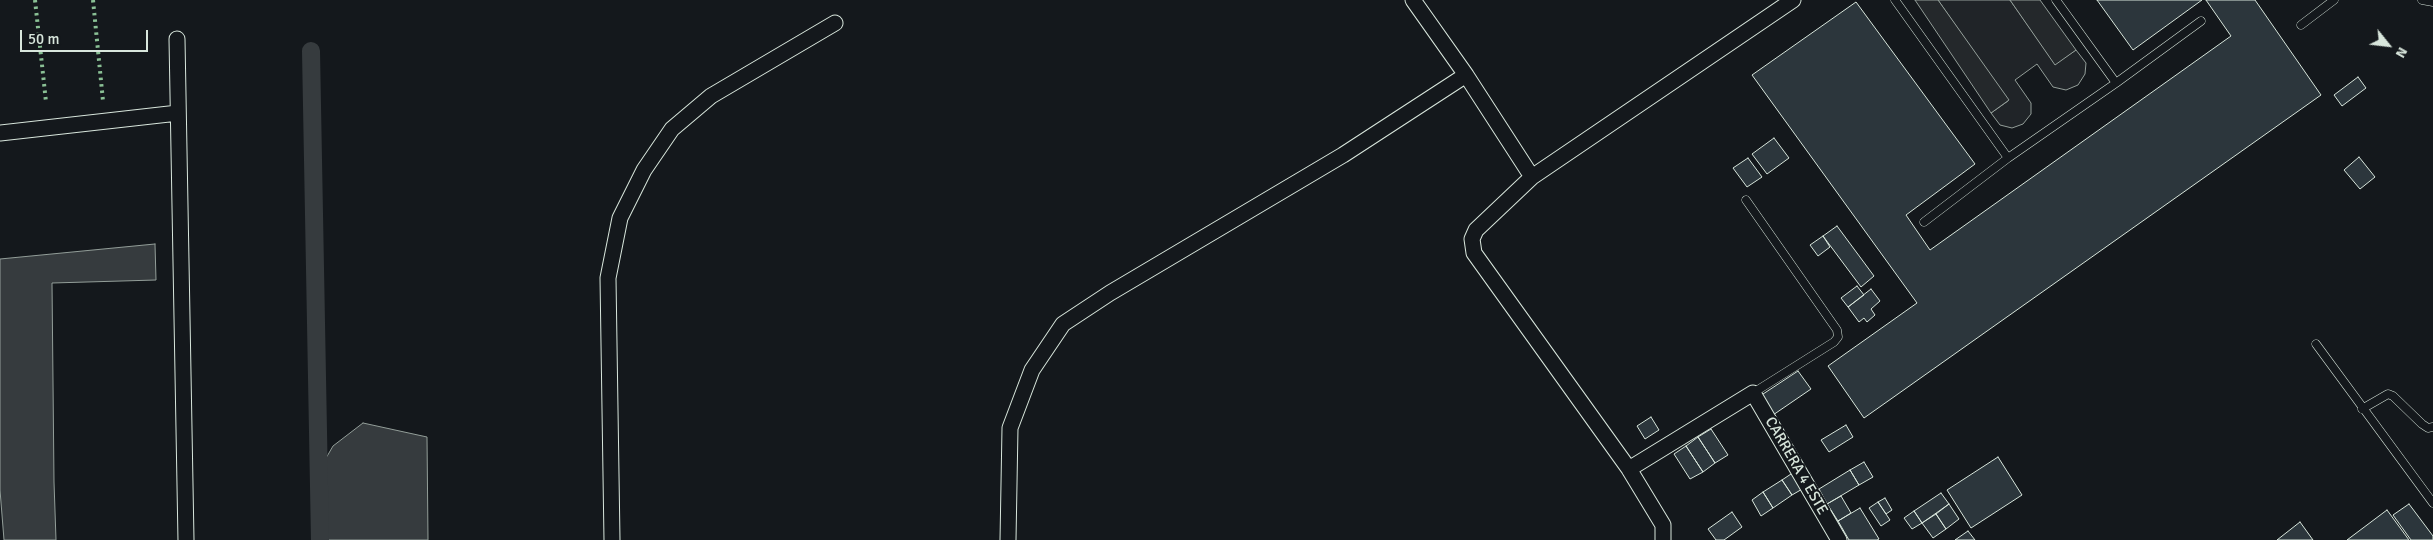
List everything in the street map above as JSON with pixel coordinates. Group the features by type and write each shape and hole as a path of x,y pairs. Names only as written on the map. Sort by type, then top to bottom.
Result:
{"street":[{"path":"1412,0 1466,75 1532,177"},
{"path":"1663,540 1663,525 1629,469 1474,252 1472,239 1476,230 1532,177 1793,0"},
{"path":"612,540 608,278 620,218 644,170 672,129 711,96 835,22"},
{"path":"176,39 186,540"},
{"path":"1008,540 1010,428 1032,370 1063,324 1110,292 1343,155 1466,75"},
{"path":"0,132 178,113"},
{"path":"1629,469 1753,393"},
{"name":"CARRERA 4 ESTE","path":"1753,393 1839,540"}],"lane":[{"path":"1895,0 2008,158"},
{"path":"2056,0 2116,83"},
{"path":"2301,24 2334,0"},
{"path":"2422,0 2433,2"},
{"path":"1924,222 2008,158 2201,21"},
{"path":"1746,200 1837,330 1838,337 1834,342 1753,393"},
{"path":"2316,344 2433,503"},
{"path":"2362,409 2388,394 2394,396 2422,424 2428,428 2433,427"}],"shaded area":[{"path":"1915,0 1938,0 2009,100 1991,113"},
{"path":"1938,0 2010,0 2055,64 2076,50 2086,63 2085,74 2078,85 2066,90 2053,87 2037,64 2015,80 2031,103 2031,114 2023,124 2012,128 2000,125 1991,113 2008,101"},
{"path":"2010,0 2040,0 2076,50 2055,65"},
{"path":"155,244 156,280 52,283 56,540 4,540 0,490 0,259"},
{"path":"363,423 427,437 428,540 317,540 318,472 333,446"}],"building":[{"path":"2097,0 2202,0 2133,50"},
{"path":"2206,0 2255,0 2321,95 1864,418 1828,366 1917,303 1752,75 1856,2 1975,164 1906,215 1930,250 2231,36"},
{"path":"2358,77 2366,88 2342,106 2334,95"},
{"path":"1774,138 1789,158 1767,174 1752,154"},
{"path":"2359,157 2375,177 2360,189 2344,170"},
{"path":"1748,158 1762,177 1747,187 1733,168"},
{"path":"1837,226 1874,276 1861,287 1823,236"},
{"path":"1823,236 1830,247 1818,256 1810,245"},
{"path":"1857,286 1864,295 1848,307 1841,298"},
{"path":"1871,289 1880,301 1871,309 1875,315 1867,322 1864,318 1859,322 1848,307"},
{"path":"1798,371 1811,389 1773,415 1760,396"},
{"path":"1651,417 1659,430 1645,439 1637,426"},
{"path":"1846,425 1853,437 1829,452 1821,440"},
{"path":"1711,429 1728,455 1715,463 1698,437"},
{"path":"1698,437 1715,463 1703,472 1686,446"},
{"path":"1686,446 1703,472 1690,479 1674,454"},
{"path":"1998,457 2022,495 1971,528 1947,490"},
{"path":"1864,462 1873,477 1859,485 1850,470"},
{"path":"1850,470 1859,485 1827,504 1819,489"},
{"path":"1794,472 1804,488 1792,495 1782,480"},
{"path":"1782,480 1792,495 1773,508 1763,492"},
{"path":"1763,492 1773,508 1761,516 1752,500"},
{"path":"1941,493 1949,504 1922,523 1914,511"},
{"path":"1841,496 1851,513 1838,521 1827,504"},
{"path":"1885,498 1892,510 1886,514 1878,502"},
{"path":"1878,502 1890,520 1881,526 1869,508"},
{"path":"1949,504 1959,519 1946,529 1936,514"},
{"path":"2409,504 2433,536 2433,540 2411,540 2393,515"},
{"path":"1860,508 1879,539 1849,540 1838,521"},
{"path":"2387,510 2409,540 2347,540"},
{"path":"1914,511 1922,523 1912,529 1904,518"},
{"path":"1732,512 1742,527 1724,540 1716,540 1708,529"},
{"path":"1936,514 1946,529 1933,538 1922,523"},
{"path":"2300,522 2313,540 2277,540"},
{"path":"1968,531 1975,540 1955,540"}],"waterway":[{"path":"311,51 320,540"}],"hedge":[{"path":"35,0 46,102"},
{"path":"93,0 103,101"}]}
